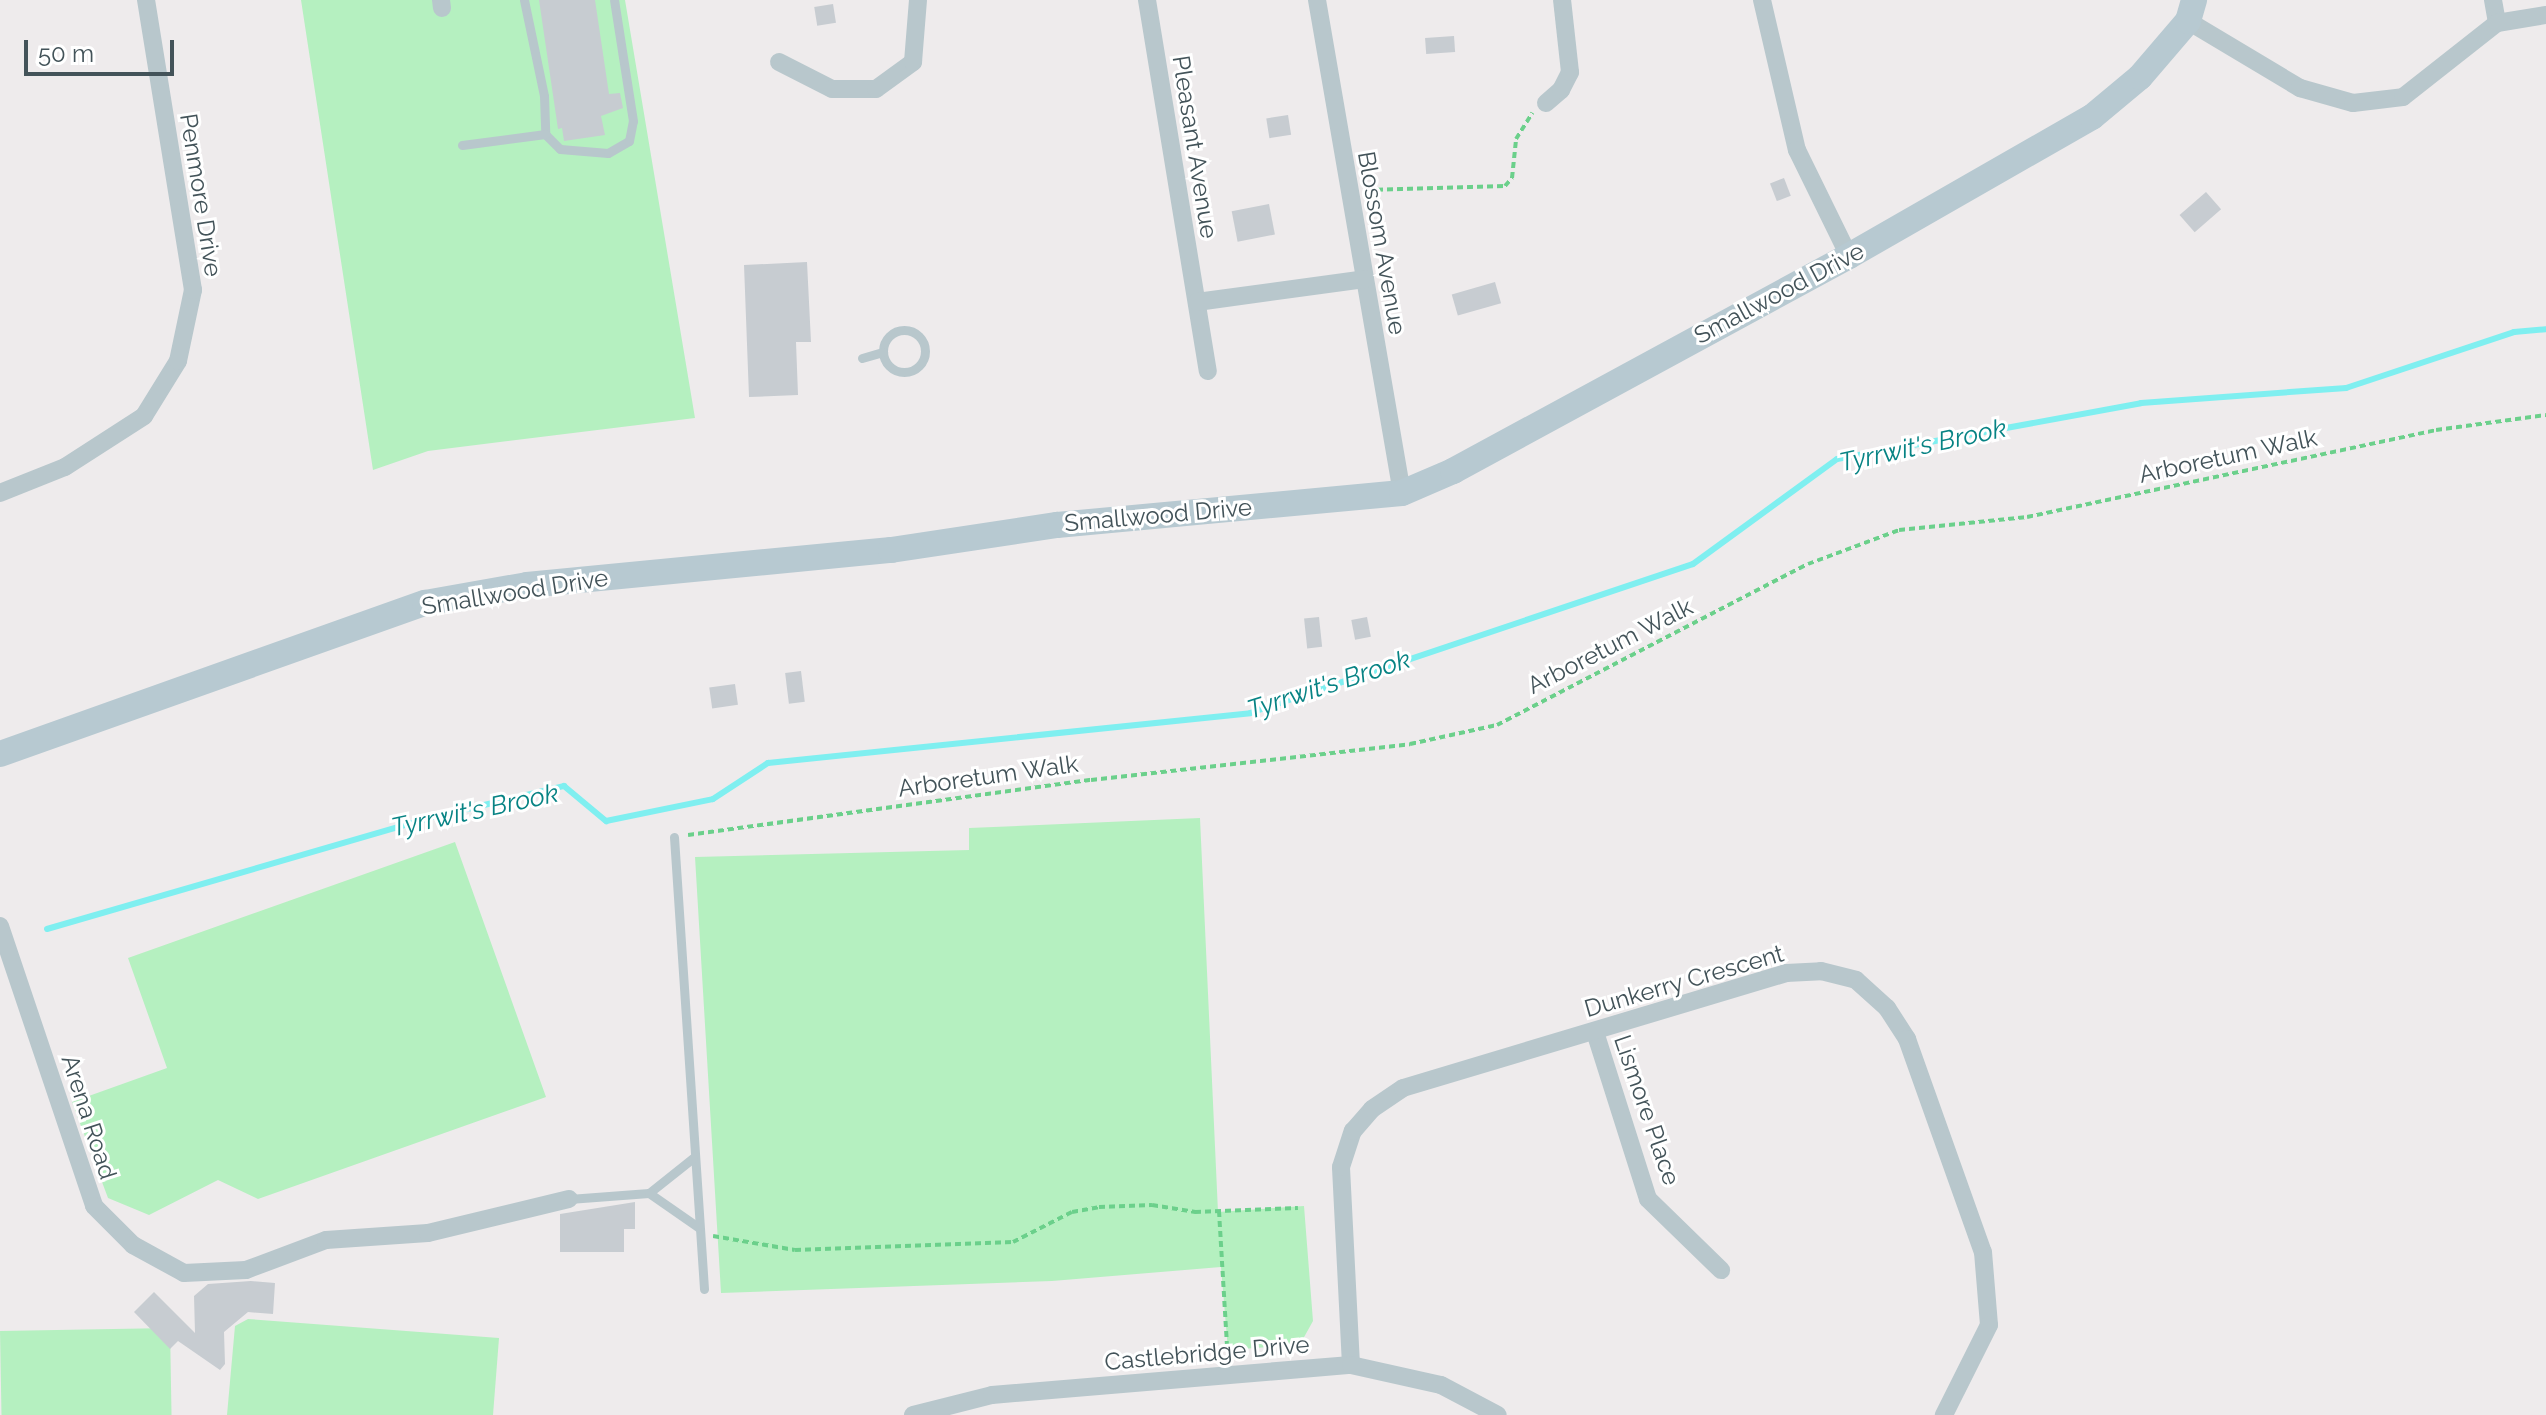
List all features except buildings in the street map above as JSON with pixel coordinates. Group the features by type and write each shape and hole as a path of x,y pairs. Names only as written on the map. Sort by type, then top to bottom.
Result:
{"street":[{"name":"Penmore Drive","path":"0,493 65,467 144,416 178,361 193,290 146,0"},
{"path":"779,62 832,89 876,89 913,62 918,0"},
{"name":"Pleasant Avenue","path":"1147,0 1208,371"},
{"name":"Blossom Avenue","path":"1317,0 1402,493"},
{"path":"1546,103 1561,90 1570,72 1562,0"},
{"path":"1762,0 1797,150 1849,256"},
{"path":"2493,0 2497,23"},
{"path":"2191,10 2300,88 2353,103 2413,91 2497,23 2546,15"},
{"name":"Smallwood Drive","path":"0,754 425,603 527,585 891,550 1057,525 1402,493 1453,471 1849,256 2092,117 2140,77 2191,10"},
{"path":"1197,302 1364,279"},
{"name":"Arena Road","path":"0,926 94,1206 133,1245 184,1273 246,1270 326,1240 428,1233 569,1199"},
{"name":"Dunkerry Crescent","path":"1351,1365 1339,1203 1341,1167 1353,1131 1372,1109 1403,1088 1786,973 1821,971 1856,980 1887,1008 1907,1039 1988,1278 1989,1325 1983,1345 1944,1415"},
{"name":"Lismore Place","path":"1595,1032 1648,1199 1721,1270"},
{"name":"Castlebridge Drive","path":"913,1415 992,1395 1351,1365 1441,1385 1498,1415"}],"lane":[{"path":"524,0 544,96 545,134 560,149 598,152 617,151 629,141 633,108 614,0"},
{"path":"462,145 545,134"},
{"path":"904,330 917,334 925,354 918,366 905,372 888,364 883,352 887,339 904,330"},
{"path":"862,358 883,352"},
{"path":"674,837 704,1289"},
{"path":"569,1199 649,1193 693,1158"},
{"path":"649,1193 698,1227"}],"path":[{"path":"1349,191 1505,186 1512,178 1520,129 1546,103"},
{"name":"Arboretum Walk","path":"674,837 1091,780 1410,744 1497,725 1808,564 1899,530 2027,517 2436,430 2546,415"},
{"path":"698,1227 718,1239 752,1247 833,1249 1013,1242 1072,1212 1099,1207 1219,1211 1298,1208"},
{"path":"1219,1211 1227,1346"}],"green space":[{"path":"301,0 625,0 695,418 428,451 373,470"},
{"path":"1200,818 1218,1212 1304,1206 1313,1321 1303,1339 1294,1345 1228,1350 1221,1267 1052,1281 721,1293 695,857 969,850 969,828"},
{"path":"455,842 546,1097 258,1199 218,1180 149,1215 108,1198 72,1102 167,1068 128,958"},
{"path":"248,1319 499,1338 493,1415 227,1415 235,1326"},
{"path":"170,1328 172,1415 1,1415 0,1331"}],"waterway":[{"name":"Tyrrwit's Brook","path":"47,929 433,817 564,786 606,821 713,799 768,763 1250,713 1693,564 1837,459 2141,403 2346,388 2514,332 2546,329"}]}
